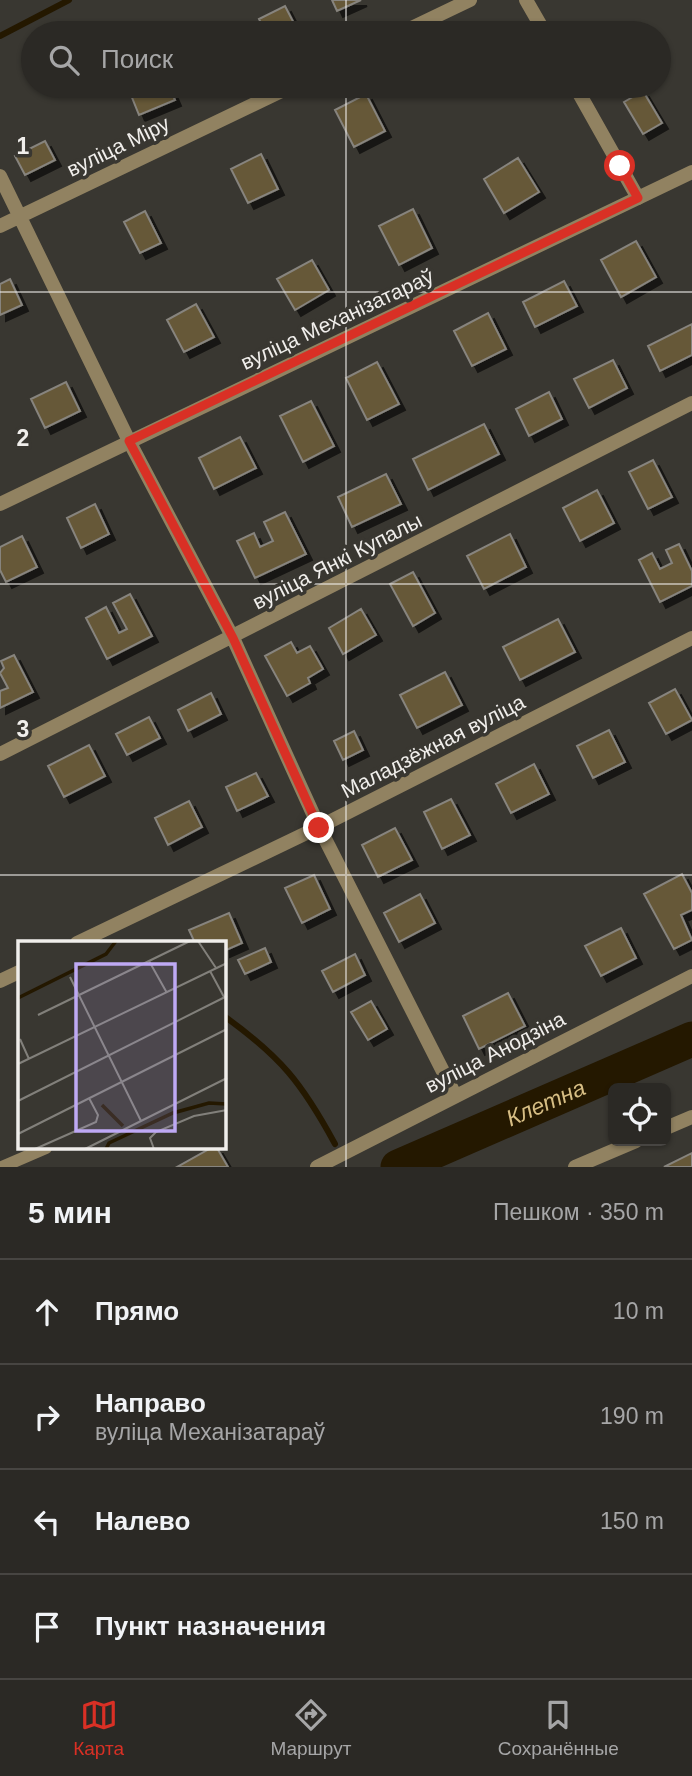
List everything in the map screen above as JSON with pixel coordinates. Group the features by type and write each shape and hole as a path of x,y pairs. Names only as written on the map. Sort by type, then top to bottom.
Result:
{"street":[{"path":"426,21 470,0"},
{"path":"526,0 538,21"},
{"name":"вуліца Міру","path":"0,226 267,98"},
{"path":"582,98 638,198"},
{"name":"вуліца Механізатараў","path":"0,504 692,172"},
{"path":"0,176 129,441 233,638 319,828 455,1095"},
{"name":"вуліца Янкі Купалы","path":"0,754 692,404"},
{"name":"Маладзёжная вуліца","path":"93,939 319,828 692,638"},
{"path":"0,981 18,972"},
{"name":"вуліца Анодзіна","path":"317,1167 692,976"},
{"path":"671,1126 692,1117"},
{"path":"575,1167 624,1146"}],"lane":[{"path":"2,1167 41,1150"}],"building":[{"path":"332,0 361,0 337,11"},
{"path":"285,6 293,21 260,21 259,19"},
{"path":"132,98 174,98 175,100 139,115"},
{"path":"358,98 368,98 385,131 354,147 335,110"},
{"path":"631,98 647,98 662,123 643,134 624,102"},
{"path":"45,141 55,160 25,175 15,156"},
{"path":"261,154 278,189 248,203 231,169"},
{"path":"518,158 539,192 504,213 484,179"},
{"path":"413,209 432,248 399,265 379,226"},
{"path":"145,211 161,243 140,253 124,222"},
{"path":"636,241 656,277 621,297 601,260"},
{"path":"312,260 329,290 295,310 277,279"},
{"path":"10,279 22,305 0,315 0,284"},
{"path":"564,281 577,306 535,327 523,302"},
{"path":"196,304 214,337 184,352 167,320"},
{"path":"488,313 506,349 472,366 454,331"},
{"path":"692,324 692,355 660,371 648,346"},
{"path":"613,360 627,388 589,408 574,379"},
{"path":"377,362 399,404 367,420 346,378"},
{"path":"66,382 80,411 45,428 31,399"},
{"path":"549,392 562,419 529,436 516,409"},
{"path":"311,401 334,446 303,462 280,416"},
{"path":"484,424 499,454 428,490 413,459"},
{"path":"240,437 256,468 214,489 199,458"},
{"path":"653,460 672,497 648,509 629,472"},
{"path":"386,474 401,504 352,527 338,497"},
{"path":"597,490 614,523 580,541 563,508"},
{"path":"95,504 109,534 81,548 67,518"},
{"path":"285,512 306,554 255,578 237,541 254,533 260,547 273,541 264,522"},
{"path":"510,534 526,567 484,589 467,556"},
{"path":"22,536 37,567 6,582 0,570 0,547"},
{"path":"679,544 692,571 692,586 660,602 639,560 652,553 660,569 672,563 666,550"},
{"path":"413,572 435,613 413,626 390,584"},
{"path":"130,594 152,636 107,659 86,618 106,607 119,633 127,629 113,603"},
{"path":"361,609 376,635 343,654 329,628"},
{"path":"558,619 575,652 520,680 503,647"},
{"path":"291,642 297,653 310,646 323,669 308,678 310,683 287,696 265,656"},
{"path":"14,655 33,692 0,708 0,691 8,688 0,673 4,668 1,661"},
{"path":"445,672 462,705 417,728 400,695"},
{"path":"675,689 692,720 666,734 649,703"},
{"path":"211,693 221,714 188,731 178,710"},
{"path":"149,717 160,738 127,755 116,734"},
{"path":"609,730 625,762 593,778 577,746"},
{"path":"354,731 363,750 343,760 334,741"},
{"path":"89,745 105,776 64,797 48,766"},
{"path":"534,764 549,794 511,813 496,784"},
{"path":"256,773 268,796 237,811 226,787"},
{"path":"451,799 470,835 442,849 424,812"},
{"path":"189,801 202,827 168,845 155,818"},
{"path":"395,828 412,860 378,877 362,845"},
{"path":"682,874 692,893 692,910 681,915 692,940 674,949 644,894"},
{"path":"314,875 330,909 302,923 285,888"},
{"path":"420,894 435,923 399,942 384,913"},
{"path":"229,913 242,943 226,950 226,941 194,941 189,930"},
{"path":"621,928 636,958 601,976 585,946"},
{"path":"265,948 271,962 245,974 238,960"},
{"path":"355,954 365,975 333,992 322,971"},
{"path":"508,993 525,1026 479,1049 463,1016"},
{"path":"371,1001 387,1029 368,1040 351,1012"},
{"path":"207,1150 218,1150 228,1167 177,1167"},
{"path":"692,1153 692,1167 664,1167"}],"waterway":[{"path":"29,21 69,0"},
{"path":"0,36 21,25"},
{"path":"226,1018 261,1045 288,1072 312,1104 335,1144"},
{"name":"Клетна","path":"398,1167 692,1039"}],"route":[{"path":"319,828 233,638 129,441 638,198 620,166"}]}
